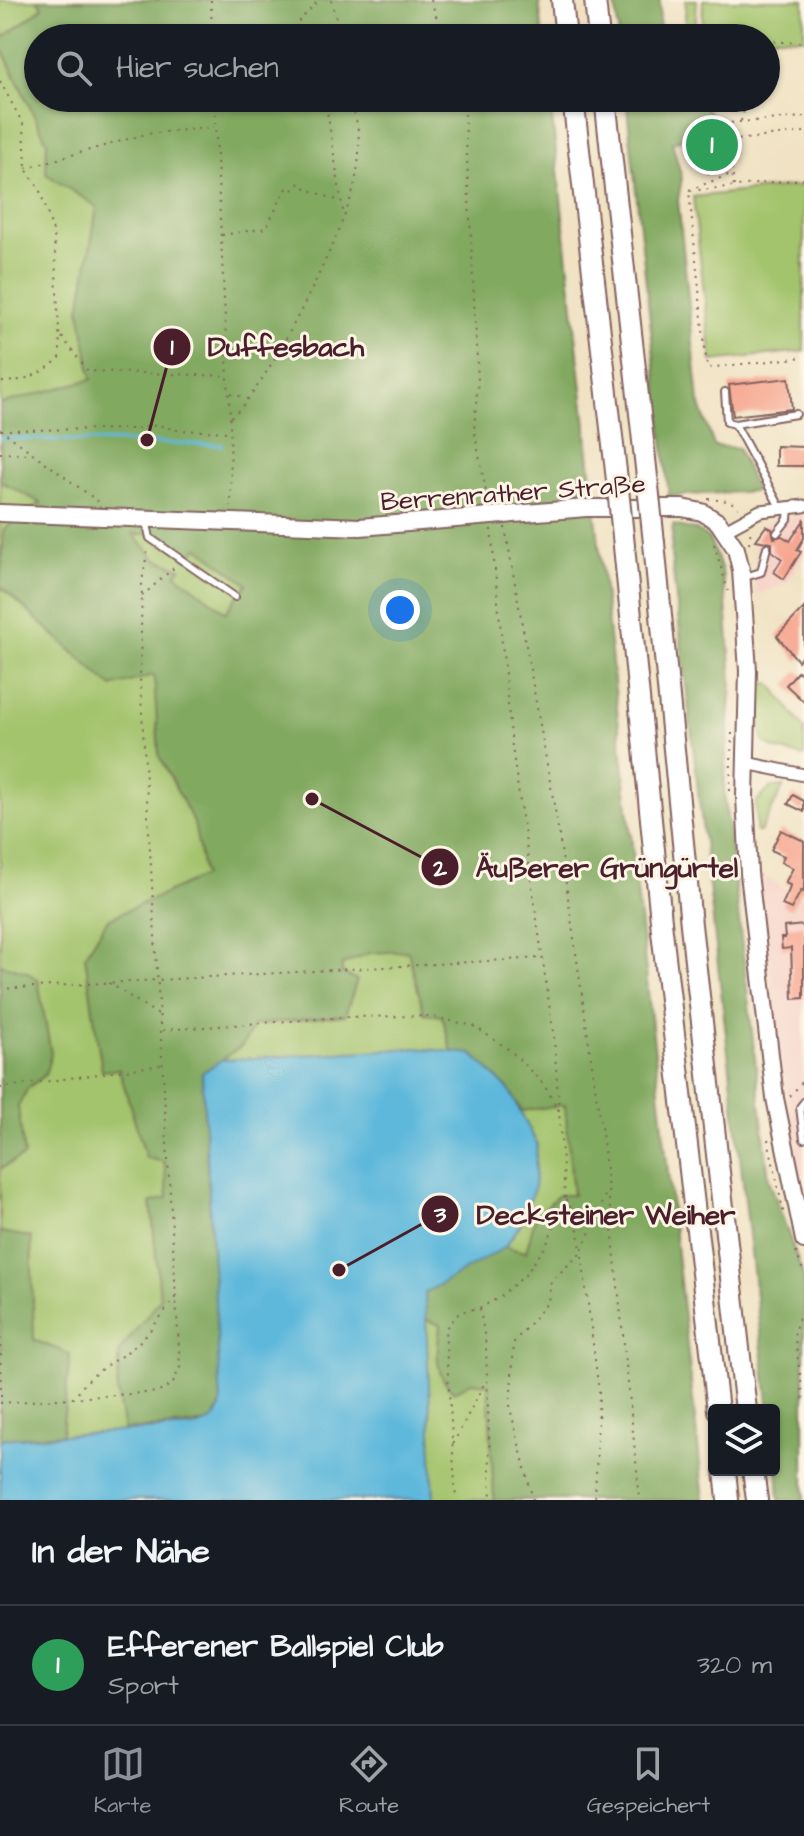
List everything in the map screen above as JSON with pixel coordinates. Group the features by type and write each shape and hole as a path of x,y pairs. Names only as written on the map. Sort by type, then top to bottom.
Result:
{"highway":[{"path":"562,0 565,24"},
{"path":"595,0 598,24"},
{"path":"575,112 623,536 662,931 717,1404"},
{"path":"607,112 654,543 691,925 745,1404"},
{"path":"726,1476 728,1500"},
{"path":"754,1476 757,1500"}],"street":[{"path":"804,506 785,506 746,518 718,533 736,549 741,577 748,671 746,763 749,873 775,1098 804,1240"},
{"name":"Berrenrather Straße","path":"0,513 360,527 497,520 586,508 682,508 711,517 718,533"},
{"path":"746,763 804,775"}],"lane":[{"path":"725,392 727,422 735,424 796,414"},
{"path":"735,424 785,506 788,519 777,533"},
{"path":"146,520 150,538 235,597"},
{"path":"741,577 761,572 767,547"},
{"path":"804,1102 800,1107 804,1135"}],"path":[{"path":"211,0 212,24"},
{"path":"299,24 304,12 319,0"},
{"path":"331,0 338,24"},
{"path":"431,0 439,24"},
{"path":"780,42 804,43"},
{"path":"0,81 24,126 26,168 39,188 54,234 60,335 60,358 48,369 31,377 0,382"},
{"path":"214,112 230,418 231,523"},
{"path":"327,112 343,212"},
{"path":"230,418 248,400 328,258 352,194 359,141 352,112"},
{"path":"465,112 478,365 474,429 497,520 557,821 609,1190 640,1500"},
{"path":"741,122 744,112"},
{"path":"715,124 804,117"},
{"path":"26,168 146,134 215,127"},
{"path":"734,186 728,141 804,132"},
{"path":"732,174 692,186 689,191 707,368 804,357"},
{"path":"689,191 804,179"},
{"path":"221,235 266,228 286,189 292,191 300,183 307,189 339,201"},
{"path":"60,335 88,371 227,376"},
{"path":"228,392 248,400"},
{"path":"0,430 134,429 158,425 177,430 230,432"},
{"path":"0,430 102,505"},
{"path":"0,453 33,454"},
{"path":"700,499 730,501 746,518 752,527 749,545 736,549"},
{"path":"456,1500 445,1329 460,1312 480,1308 500,1297 525,1275 546,1246 565,1198 554,1038 512,747 497,520"},
{"path":"718,533 720,555"},
{"path":"0,1314 0,1403 77,1395 159,1392 173,1383 180,1367 140,678 141,596 150,538"},
{"path":"141,596 169,569 184,563"},
{"path":"0,989 542,957"},
{"path":"109,983 161,1017"},
{"path":"162,1030 345,1017 429,1016 474,1026 511,1051 544,1085 559,1111"},
{"path":"0,1088 161,1064"},
{"path":"533,1500 510,1408 514,1342 548,1302 551,1281 581,1253 600,1203 609,1190"},
{"path":"565,1198 576,1217 599,1392 595,1500"},
{"path":"77,1395 86,1380 111,1366 139,1342 178,1294"},
{"path":"804,1303 794,1332 804,1402"},
{"path":"480,1308 486,1346 491,1500"},
{"path":"452,1445 485,1382"}],"shaded area":[{"path":"804,515 804,555 787,583 756,595 754,537 761,526 778,518"},
{"path":"760,875 804,898 804,1200 796,1151 798,1147 781,1068"}],"green space":[{"path":"0,0 534,0 221,24 24,24 24,112 547,112 701,1500 0,1500"},
{"path":"37,0 539,0 542,24 24,24 24,95 0,40 43,7"},
{"path":"615,0 660,0 659,24 618,24"},
{"path":"686,0 697,0 696,24 685,24"},
{"path":"703,0 804,0 804,38 780,37 780,24 702,24"},
{"path":"32,112 552,112 704,1500 494,1500 488,1384 471,1382 454,1392 447,1385 438,1362 440,1325 425,1319 425,1293 505,1247 526,1252 535,1218 558,1195 573,1195 565,1105 522,1111 510,1091 472,1054 452,1052 442,1016 424,1013 408,951 369,953 342,965 342,973 357,980 345,1015 254,1025 242,1046 202,1073 221,1404 212,1423 124,1430 117,1392 120,1350 160,1299 151,1202 168,1198 164,1162 146,1158 119,1069 102,1071 85,956 108,919 204,876 194,823 159,755 154,675 112,687 0,586 4,529 41,503 0,481 0,404 92,379 80,310 97,207 46,174 47,142","holes":["133,534 158,534 186,559 198,547 247,584 226,612 176,574 181,568 156,559"]},
{"path":"628,112 710,113 712,131 672,142 682,178 678,200 699,402 714,446 738,448 756,491 669,496"},
{"path":"804,185 804,351 712,361 693,197"},
{"path":"673,525 696,530 709,539 722,570 732,681 724,790 769,1179 804,1278 804,1500 779,1500 780,1404 768,1404 671,554"},
{"path":"762,682 771,684 804,728 804,757 775,749 764,742 760,726"},
{"path":"784,786 760,832 756,832 756,802 772,787"},
{"path":"0,964 27,972 38,980 51,1054 45,1075 28,1088 18,1106 24,1156 0,1169"},
{"path":"0,1232 31,1237 34,1340 70,1354 62,1434 0,1439"}],"water":[{"path":"416,1048 472,1054 510,1091 537,1144 534,1189 522,1222 505,1247 425,1293 434,1500 0,1500 0,1439 194,1427 209,1422 217,1414 221,1404 202,1073 221,1060"}],"building":[{"path":"720,135 723,171 708,173 706,156 696,156 693,138"},
{"path":"789,378 792,409 733,416 729,385"},
{"path":"776,446 804,447 804,466 776,466"},
{"path":"804,520 804,538 797,550 801,552 784,579 774,572 782,559 772,551 772,543 756,540 766,526 772,529 774,538 782,536 790,541"},
{"path":"804,608 804,654 798,661 777,636"},
{"path":"798,671 804,676 804,702 786,685"},
{"path":"793,795 804,801 804,812 788,804"},
{"path":"781,830 804,841 804,892 801,891 791,909 782,905 790,885 785,883 793,868 781,862 784,856 771,850"},
{"path":"804,925 804,998 793,999 791,948 782,949 781,938 785,938 784,927"}],"waterway":[{"path":"0,438 223,445"}],"place":[{"name":"Efferener Ballspiel Club","path":"712,145"},
{"name":"Duffesbach","path":"147,440"},
{"name":"Äußerer Grüngürtel","path":"312,799"},
{"name":"Decksteiner Weiher","path":"339,1270"}]}
